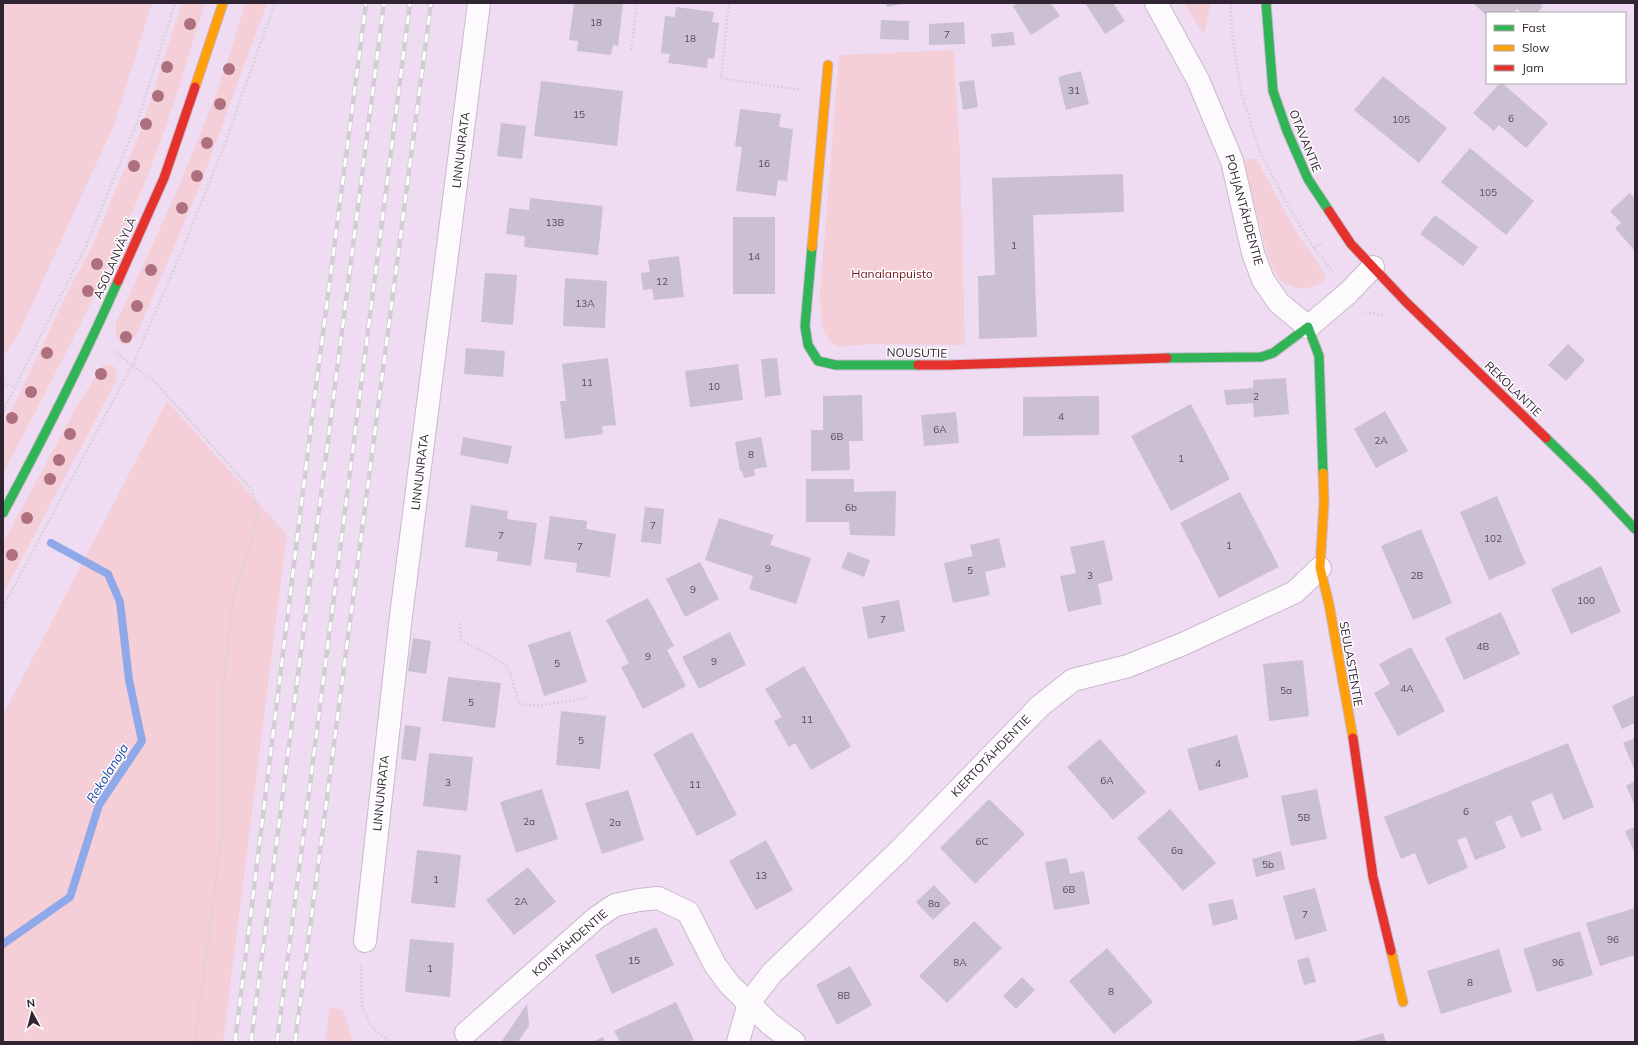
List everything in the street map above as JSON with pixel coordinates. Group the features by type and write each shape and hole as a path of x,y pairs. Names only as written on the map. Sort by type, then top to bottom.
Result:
{"street":[{"name":"ASOLANVÄYLÄ","path":"3,513 40,445 94,336 164,178 223,3"},
{"name":"LINNUNRATA","path":"365,941 402,608 479,3"},
{"name":"POHJANTÄHDENTIE","path":"1156,3 1198,80 1232,161 1253,253 1263,280 1279,303 1308,327"},
{"name":"OTAVANTIE","path":"1266,3 1274,91 1287,130 1308,179 1351,244 1373,267"},
{"name":"NOUSUTIE","path":"828,65 805,326 808,345 818,361 836,365 947,365 1106,359 1261,357 1273,354 1308,327"},
{"path":"1308,327 1348,293 1373,267"},
{"name":"REKOLANTIE","path":"1373,267 1406,302 1592,483 1635,529"},
{"name":"SEULASTENTIE","path":"1308,327 1319,356 1324,502 1320,568 1329,604 1358,768 1373,877 1403,1002"},
{"name":"KIERTOTÄHDENTIE","path":"738,1042 749,1003 772,973 900,850 1040,706 1073,680 1128,666 1183,644 1295,592 1320,568"},
{"name":"KOINTÄHDENTIE","path":"466,1033 596,918 614,905 658,898 688,912 716,965 729,984 770,1024 794,1042"}],"path":[{"path":"3,411 86,246 139,117 175,3"},
{"path":"3,607 133,364 182,250 220,156 275,3"},
{"path":"631,50 637,3"},
{"path":"729,3 721,78 826,94"},
{"path":"94,336 133,364 156,383 252,490 258,515 232,605 222,699 222,832 195,1042"},
{"path":"3,383 14,387"},
{"path":"460,623 461,640 505,664 510,673 519,704 538,706 588,698"},
{"path":"365,941 361,966 362,1006 371,1026 390,1042"}],"green space":[{"path":"3,3 152,3 114,125 17,337 3,356"},
{"path":"182,3 205,3 151,167 100,284 3,473 3,426 69,289 92,247 140,132"},
{"path":"245,3 267,3 201,183 136,336 129,344 121,345 116,336 116,323 188,166 219,85"},
{"path":"1184,3 1211,3 1204,35"},
{"name":"Hanalanpuisto","path":"954,50 960,157 965,345 869,344 839,347 831,342 825,334 822,325 820,293 839,55"},
{"path":"1248,159 1254,159 1258,162 1295,230 1326,275 1324,280 1319,284 1309,288 1297,288 1280,281 1268,258 1244,162"},
{"path":"104,364 115,367 117,379 3,594 3,543 78,404"},
{"path":"167,401 287,535 223,1042 3,1042 3,715"},
{"path":"330,1007 343,1010 352,1038 356,1042 325,1042"}],"building":[{"path":"574,3 623,4 618,46 613,45 611,55 577,51 578,41 569,40"},
{"path":"886,3 902,3 902,4 887,7"},
{"path":"1018,3 1051,3 1060,16 1031,35 1013,6"},
{"path":"1085,3 1113,3 1125,21 1105,34"},
{"path":"1473,3 1539,3 1543,6 1538,12 1521,12 1517,9 1514,12 1486,12 1486,15"},
{"path":"676,7 714,12 712,22 719,23 714,59 708,58 707,68 668,63 670,54 661,53 665,16 675,17"},
{"path":"881,20 909,21 909,40 880,39"},
{"path":"964,22 965,44 929,45 929,24"},
{"path":"1013,32 1015,45 992,47 991,34"},
{"path":"1081,71 1089,104 1066,110 1058,77"},
{"path":"1383,76 1447,128 1419,163 1354,110"},
{"path":"974,80 978,107 963,110 959,82"},
{"path":"541,81 623,91 617,146 534,136"},
{"path":"1499,84 1503,84 1548,123 1526,148 1499,125 1494,131 1473,113"},
{"path":"740,109 781,114 779,127 793,129 787,181 778,180 776,196 736,191 742,147 735,146"},
{"path":"501,123 526,126 522,159 497,156"},
{"path":"1470,148 1534,201 1506,235 1441,182"},
{"path":"1123,174 1124,212 1033,215 1037,337 979,339 978,276 995,275 992,178"},
{"path":"1630,193 1635,199 1635,251 1615,228 1621,223 1610,211"},
{"path":"530,198 603,206 598,255 524,247 525,236 506,234 509,208 529,210"},
{"path":"1435,215 1478,247 1463,266 1420,234"},
{"path":"733,217 775,217 775,294 733,294"},
{"path":"679,256 684,297 654,300 652,289 643,290 641,273 650,272 648,260"},
{"path":"485,273 517,275 513,325 481,322"},
{"path":"565,278 607,281 605,328 563,326"},
{"path":"1568,344 1585,360 1566,381 1548,365"},
{"path":"466,348 505,351 503,377 464,374"},
{"path":"608,358 616,425 602,426 603,434 565,439 560,401 566,401 562,364"},
{"path":"777,358 781,395 765,397 761,359"},
{"path":"738,364 743,400 690,407 685,371"},
{"path":"1286,378 1289,414 1254,417 1253,403 1226,405 1224,390 1253,388 1253,380"},
{"path":"862,395 863,441 849,441 850,470 811,471 811,430 823,430 823,396"},
{"path":"1099,396 1099,435 1023,436 1023,397"},
{"path":"1191,404 1230,479 1171,511 1131,436"},
{"path":"1385,411 1408,451 1376,468 1354,429"},
{"path":"956,412 959,443 924,446 921,415"},
{"path":"463,437 512,446 508,464 460,455"},
{"path":"761,437 767,467 754,469 755,476 744,478 742,471 740,471 735,442"},
{"path":"806,479 854,479 854,492 896,491 895,536 850,535 849,522 806,522"},
{"path":"1240,492 1279,567 1219,598 1180,523"},
{"path":"1497,496 1526,564 1489,580 1460,512"},
{"path":"471,505 508,511 507,519 537,523 531,566 497,561 498,552 465,547"},
{"path":"645,507 664,509 661,544 641,542"},
{"path":"550,516 587,521 586,529 616,534 610,577 576,572 577,563 544,559"},
{"path":"719,518 774,535 770,545 811,558 796,604 749,589 753,576 705,560"},
{"path":"1421,529 1452,603 1413,620 1381,546"},
{"path":"999,538 1006,567 985,572 990,595 953,603 944,563 973,556 970,545"},
{"path":"1104,540 1113,580 1098,584 1102,604 1068,612 1060,576 1076,573 1070,547"},
{"path":"848,552 870,560 864,577 841,568"},
{"path":"700,562 719,599 685,617 666,579"},
{"path":"1601,566 1621,612 1571,634 1551,589"},
{"path":"648,598 674,646 667,650 686,686 643,709 621,667 629,663 606,620"},
{"path":"899,600 905,631 868,639 862,607"},
{"path":"1501,612 1520,654 1464,680 1445,638"},
{"path":"570,631 587,682 544,696 528,645"},
{"path":"730,632 746,665 699,689 682,657"},
{"path":"413,638 431,641 426,674 408,671"},
{"path":"1411,647 1445,711 1398,736 1374,693 1390,684 1379,664"},
{"path":"1303,660 1309,716 1269,721 1263,664"},
{"path":"804,666 851,747 811,770 795,743 789,747 774,721 782,717 765,689"},
{"path":"448,677 501,683 495,728 442,721"},
{"path":"1635,695 1635,723 1622,729 1612,706"},
{"path":"561,711 606,716 600,769 556,765"},
{"path":"405,725 421,727 416,761 401,759"},
{"path":"692,732 737,815 697,836 653,754"},
{"path":"1237,735 1249,777 1199,791 1187,749"},
{"path":"1635,738 1635,771 1623,743"},
{"path":"1100,739 1146,792 1113,820 1067,767"},
{"path":"1568,743 1594,807 1563,820 1552,793 1531,802 1542,830 1521,838 1511,815 1495,822 1506,848 1475,860 1466,837 1457,840 1468,868 1428,885 1415,853 1401,859 1384,817"},
{"path":"429,753 473,757 467,811 423,806"},
{"path":"1635,781 1635,806 1626,786"},
{"path":"542,789 558,839 516,853 500,802"},
{"path":"1317,789 1327,839 1291,846 1281,796"},
{"path":"628,790 644,840 602,854 585,803"},
{"path":"989,799 1025,834 975,884 940,848"},
{"path":"1170,809 1216,863 1183,891 1137,838"},
{"path":"1635,827 1635,854 1625,831"},
{"path":"766,840 793,890 756,910 729,861"},
{"path":"417,850 461,855 455,908 411,903"},
{"path":"1281,851 1285,869 1256,877 1252,859"},
{"path":"1067,858 1070,874 1084,871 1090,904 1054,910 1045,862"},
{"path":"528,867 556,902 514,935 486,900"},
{"path":"934,885 951,903 933,920 916,902"},
{"path":"1315,888 1327,931 1295,940 1283,896"},
{"path":"1233,899 1238,919 1213,926 1208,904"},
{"path":"1635,908 1635,955 1600,966 1586,923"},
{"path":"974,921 1002,948 947,1003 919,976"},
{"path":"656,927 674,965 612,994 595,955"},
{"path":"1580,931 1593,975 1537,992 1523,949"},
{"path":"410,939 454,943 450,997 405,992"},
{"path":"1107,948 1153,1002 1114,1034 1069,981"},
{"path":"1499,949 1512,992 1441,1014 1427,971"},
{"path":"1309,957 1316,982 1304,985 1297,960"},
{"path":"850,966 872,1005 837,1025 816,985"},
{"path":"1022,977 1035,990 1016,1009 1003,996"},
{"path":"676,1002 694,1040 690,1042 620,1042 614,1031"},
{"path":"527,1004 529,1026 518,1042 501,1042"},
{"path":"1383,1033 1386,1042 1352,1042"},
{"path":"603,1037 605,1042 592,1042"}],"waterway":[{"name":"Rekolanoja","path":"3,944 70,897 99,805 142,741 129,680 120,602 108,574 51,543"}],"railway":[{"path":"235,1042 314,402 366,3"},
{"path":"251,1042 384,3"},
{"path":"277,1042 410,3"},
{"path":"295,1042 431,3"}],"traffic: fast":[{"path":"1266,3 1273,91 1287,131 1308,179 1329,211"},
{"path":"812,247 805,326 808,345 818,361 836,365 918,365"},
{"path":"3,513 63,398 118,281"},
{"path":"1167,358 1261,357 1273,353 1308,327 1319,356 1323,473"},
{"path":"1546,438 1592,483 1635,529"}],"traffic: slow":[{"path":"195,87 223,3"},
{"path":"812,247 828,65"},
{"path":"1323,473 1324,502 1320,568 1329,604 1353,738"},
{"path":"1391,951 1403,1002"}],"traffic: jam":[{"path":"118,281 164,178 195,87"},
{"path":"1329,211 1351,244 1406,302 1546,438"},
{"path":"918,365 1167,358"},
{"path":"1353,738 1373,877 1391,951"}]}
